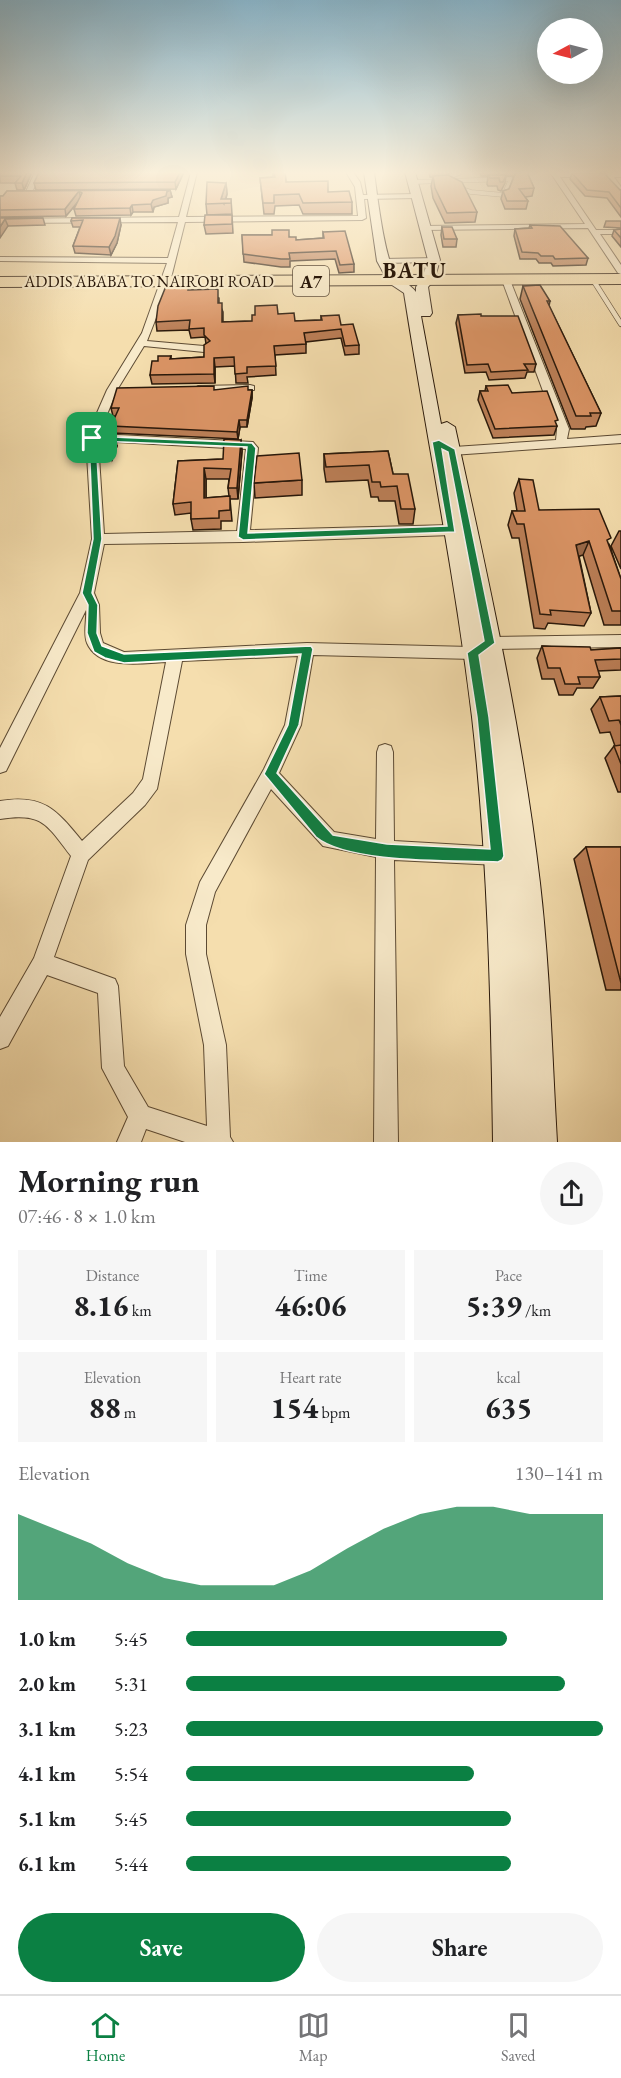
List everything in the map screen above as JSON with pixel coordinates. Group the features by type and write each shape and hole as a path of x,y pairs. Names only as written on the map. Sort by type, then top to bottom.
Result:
{"highway":[{"name":"ADDIS ABABA TO NAIROBI ROAD","path":"0,282 166,282 431,270 506,280 621,279"}],"main road":[{"path":"375,225 388,271 410,292 444,447 452,530 481,648 507,738 523,849 534,979 540,1142"},
{"path":"424,228 431,270 423,283 421,294 444,447 481,648 483,717 498,856 505,962 510,1142"}],"street":[{"path":"2,756 87,593 98,539 92,438 143,342 166,282 181,225"},
{"path":"591,225 616,256 621,271"},
{"path":"424,228 594,229 621,232"},
{"path":"0,259 171,261"},
{"path":"506,280 563,429 561,443"},
{"path":"143,342 204,349"},
{"path":"181,389 250,388"},
{"path":"563,429 581,441"},
{"path":"92,438 249,445 252,448 243,537"},
{"path":"444,447 621,439"},
{"path":"98,539 452,530"},
{"path":"87,593 93,605 92,633 98,649 108,655 124,658 307,649 481,648 621,641"},
{"path":"42,963 108,986 112,1068 140,1116 220,1141 215,1045 196,954 196,925 207,889 294,725 307,649"},
{"path":"0,1038 42,963 81,854 139,799 151,783 175,657"},
{"path":"385,752 386,1142"},
{"path":"270,774 320,833 329,840 387,850 498,856"},
{"path":"0,810 29,806 43,812 81,854"},
{"path":"129,1142 140,1116"}],"lane":[{"path":"592,279 621,324"}],"building":[{"path":"81,225 118,225 109,247 73,246"},
{"path":"530,225 560,226 588,258 555,259 553,256 522,252 515,229 532,228"},
{"path":"442,227 452,227 457,239 444,239"},
{"path":"621,229 621,238 614,230"},
{"path":"272,230 289,230 289,237 296,237 296,240 324,238 323,232 345,231 354,264 340,265 336,251 289,253 290,259 243,254 242,235 272,235"},
{"path":"189,283 188,290 218,289 218,303 222,303 222,322 252,321 255,306 277,305 278,314 294,313 295,321 322,320 321,316 339,315 341,325 353,324 359,345 345,346 341,329 304,333 306,344 274,346 276,366 247,367 247,373 235,374 234,357 214,358 214,374 150,375 152,361 158,361 158,356 171,356 170,359 204,357 204,345 210,341 204,335 204,328 189,329 190,320 156,322 158,306 166,286"},
{"path":"540,285 550,301 547,301 601,413 576,416 523,286"},
{"path":"481,314 481,316 518,316 536,364 524,364 528,370 491,372 488,364 467,365 458,315"},
{"path":"508,385 512,393 547,391 558,420 555,421 557,426 495,429 480,391 488,391 486,386"},
{"path":"214,386 214,390 248,386 248,390 252,390 247,420 239,420 237,432 111,426 119,408 111,408 117,388"},
{"path":"100,435 115,435 109,450 98,449"},
{"path":"224,439 241,440 237,488 228,488 231,469 204,468 204,498 230,496 230,510 219,511 219,518 191,519 191,502 173,504 178,461 223,459"},
{"path":"388,451 393,474 408,474 415,509 401,509 397,486 381,487 380,482 372,482 369,465 326,467 324,454"},
{"path":"299,453 302,480 254,483 257,456"},
{"path":"519,479 533,480 539,510 599,509 611,538 607,540 621,579 621,611 612,611 589,541 576,545 591,613 550,610 551,615 540,614 524,524 517,524 512,511 525,511"},
{"path":"542,646 590,647 591,650 621,648 621,659 595,660 600,677 578,677 580,684 565,684 560,668 548,668"},
{"path":"621,696 621,725 619,720 609,721 600,697"},
{"path":"621,745 621,764 614,746"},
{"path":"586,847 621,847 621,983"}],"district":[{"name":"BATU","path":"415,270"}],"route":[{"path":"92,438 249,445 252,448 243,537 452,530 436,442 452,451 490,643 473,653 483,717 498,856 387,850 340,844 320,833 270,774 294,725 307,649 124,658 108,655 98,649 94,644 92,633 93,605 87,593 98,539 92,438"}]}
